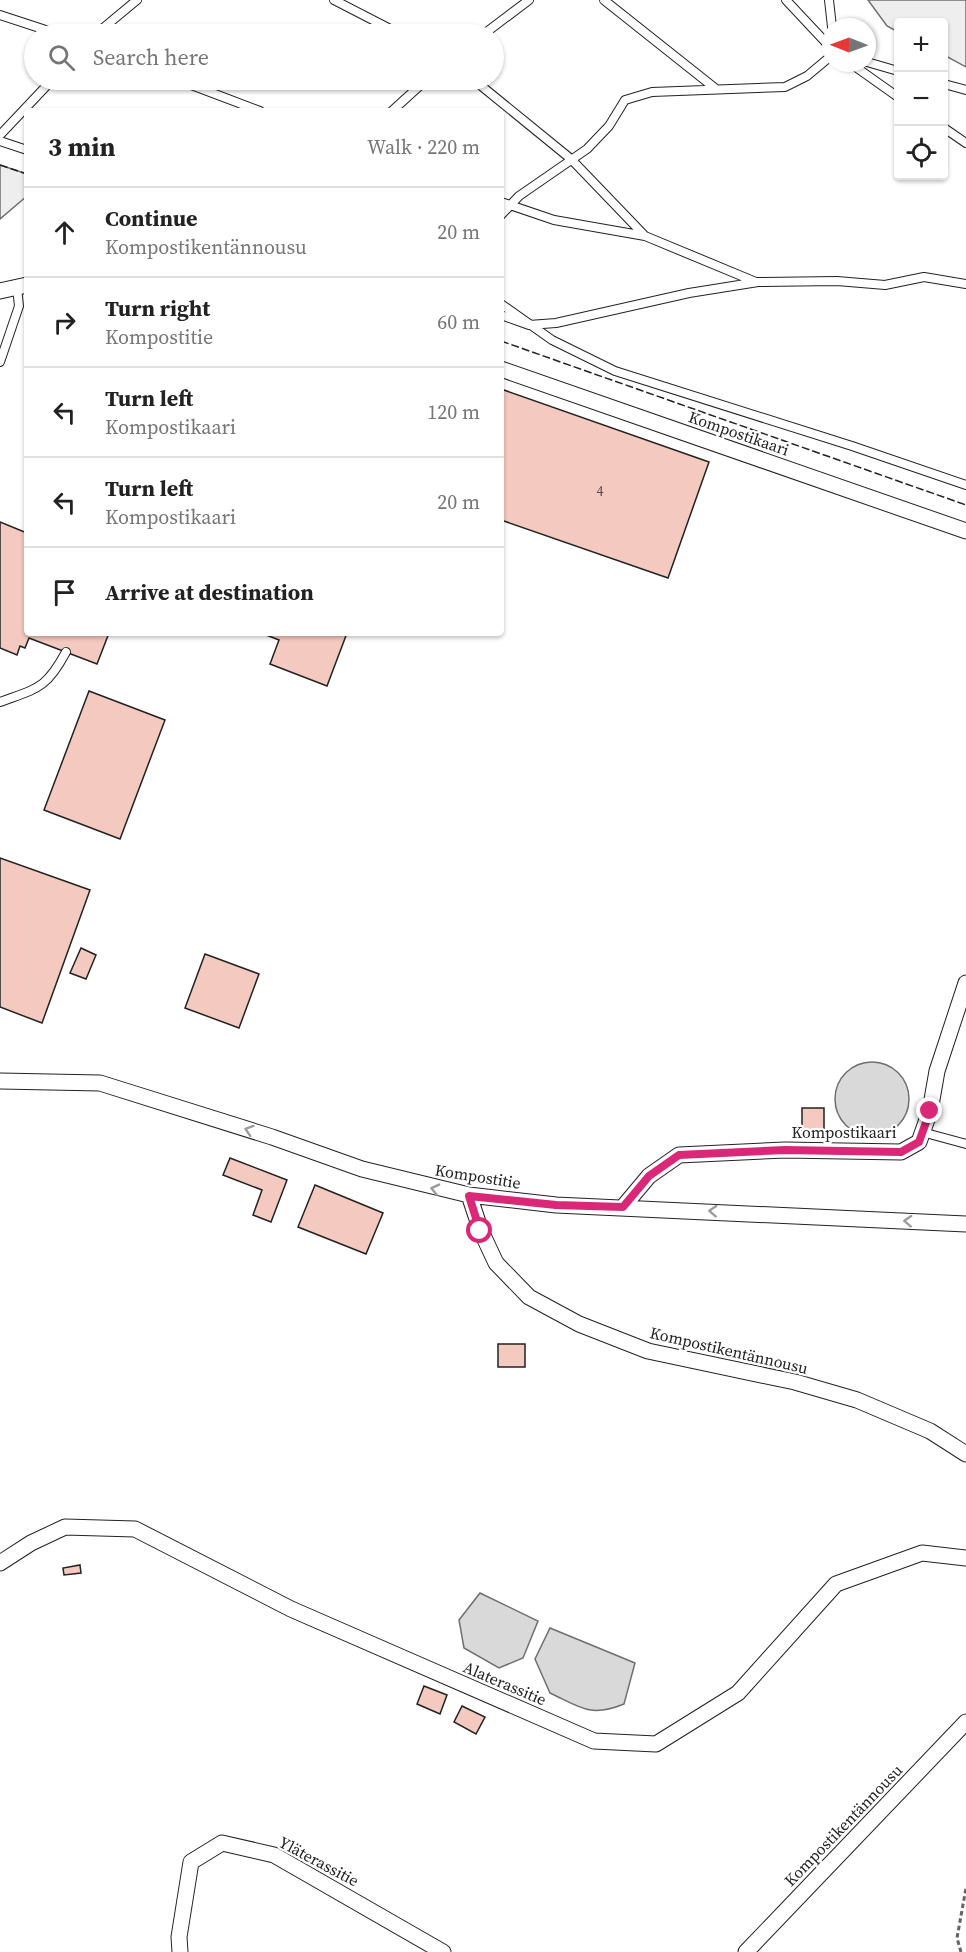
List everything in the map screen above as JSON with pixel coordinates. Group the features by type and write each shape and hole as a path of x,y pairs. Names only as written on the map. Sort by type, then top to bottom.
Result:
{"street":[{"path":"0,291 22,287"},
{"name":"Kompostikaari","path":"504,370 966,531"},
{"path":"922,1132 937,1071 966,983"},
{"name":"Kompostitie","path":"0,1081 100,1083 272,1137 362,1169 469,1196 556,1205 966,1224"},
{"name":"Kompostikaari","path":"623,1207 649,1176 679,1155 785,1150 901,1152 919,1142 922,1132"},
{"name":"Kompostikentännousu","path":"469,1196 480,1231 496,1263 529,1298 579,1324 648,1351 795,1382 857,1400 930,1431 966,1454"},
{"name":"Alaterassitie","path":"0,1563 31,1543 65,1527 135,1529 291,1609 594,1741 656,1744 738,1693 836,1584 922,1553 966,1558"},
{"name":"Kompostikentännousu","path":"746,1952 966,1722"},
{"name":"Yläterassitie","path":"180,1952 179,1937 191,1862 222,1843 274,1855 443,1952"}],"lane":[{"path":"108,24 137,0"},
{"path":"334,0 381,24"},
{"path":"497,24 529,0"},
{"path":"604,0 716,89"},
{"path":"786,0 822,38"},
{"path":"829,0 831,18"},
{"path":"0,15 27,24"},
{"path":"504,212 519,196 587,149 609,126 626,100 652,92 785,87 807,76 822,64"},
{"path":"876,65 894,70"},
{"path":"863,72 894,94"},
{"path":"948,85 966,90"},
{"path":"26,108 43,90"},
{"path":"204,90 252,108"},
{"path":"395,108 415,90"},
{"path":"486,90 571,159 645,236"},
{"path":"0,135 24,110"},
{"path":"948,131 966,143"},
{"path":"0,141 24,149"},
{"path":"504,203 554,220 645,236 758,282"},
{"path":"504,316 529,325 556,323 688,293 758,282 837,281 885,285 924,277 966,284"},
{"path":"0,362 19,306 22,287"},
{"path":"504,306 529,325 581,357 615,371 966,485"},
{"path":"0,702 45,683 52,676 66,652"},
{"path":"922,1132 966,1144"}],"path":[{"path":"961,1952 957,1938 966,1888"}],"shaded area":[{"path":"868,0 966,0 966,67 948,57 948,18 894,18 894,30 887,26"},
{"path":"0,165 24,173 24,199 0,219"},
{"path":"872,1062 886,1065 898,1073 906,1085 909,1099 906,1113 898,1125 886,1133 872,1136 858,1133 846,1125 838,1113 835,1099 838,1085 846,1073 858,1065"},
{"path":"480,1593 538,1621 523,1658 499,1668 464,1648 459,1620"},
{"path":"550,1628 635,1663 624,1704 602,1710 586,1709 550,1693 535,1659"}],"building":[{"path":"504,390 709,462 668,578 504,521"},
{"path":"0,522 24,532 24,636 108,636 97,664 29,638 25,648 20,646 17,655 0,648"},
{"path":"269,636 346,636 327,686 270,664 279,640"},
{"path":"89,691 165,720 120,839 44,810"},
{"path":"0,858 90,890 42,1023 0,1007"},
{"path":"81,948 96,955 86,979 70,973"},
{"path":"205,954 259,974 239,1028 185,1008"},
{"path":"802,1108 824,1108 824,1137 802,1137"},
{"path":"230,1158 287,1180 271,1222 253,1215 262,1190 223,1175"},
{"path":"315,1185 383,1213 366,1254 298,1227"},
{"path":"498,1344 525,1344 525,1367 498,1367"},
{"path":"80,1565 81,1573 64,1575 63,1568"},
{"path":"424,1686 447,1695 440,1714 417,1704"},
{"path":"462,1706 485,1717 476,1734 454,1722"}],"fence":[{"path":"0,165 24,173"},
{"path":"504,342 966,505"}],"route":[{"path":"480,1231 469,1196 556,1205 623,1207 649,1176 679,1155 785,1150 901,1152 919,1142 930,1111"}]}
